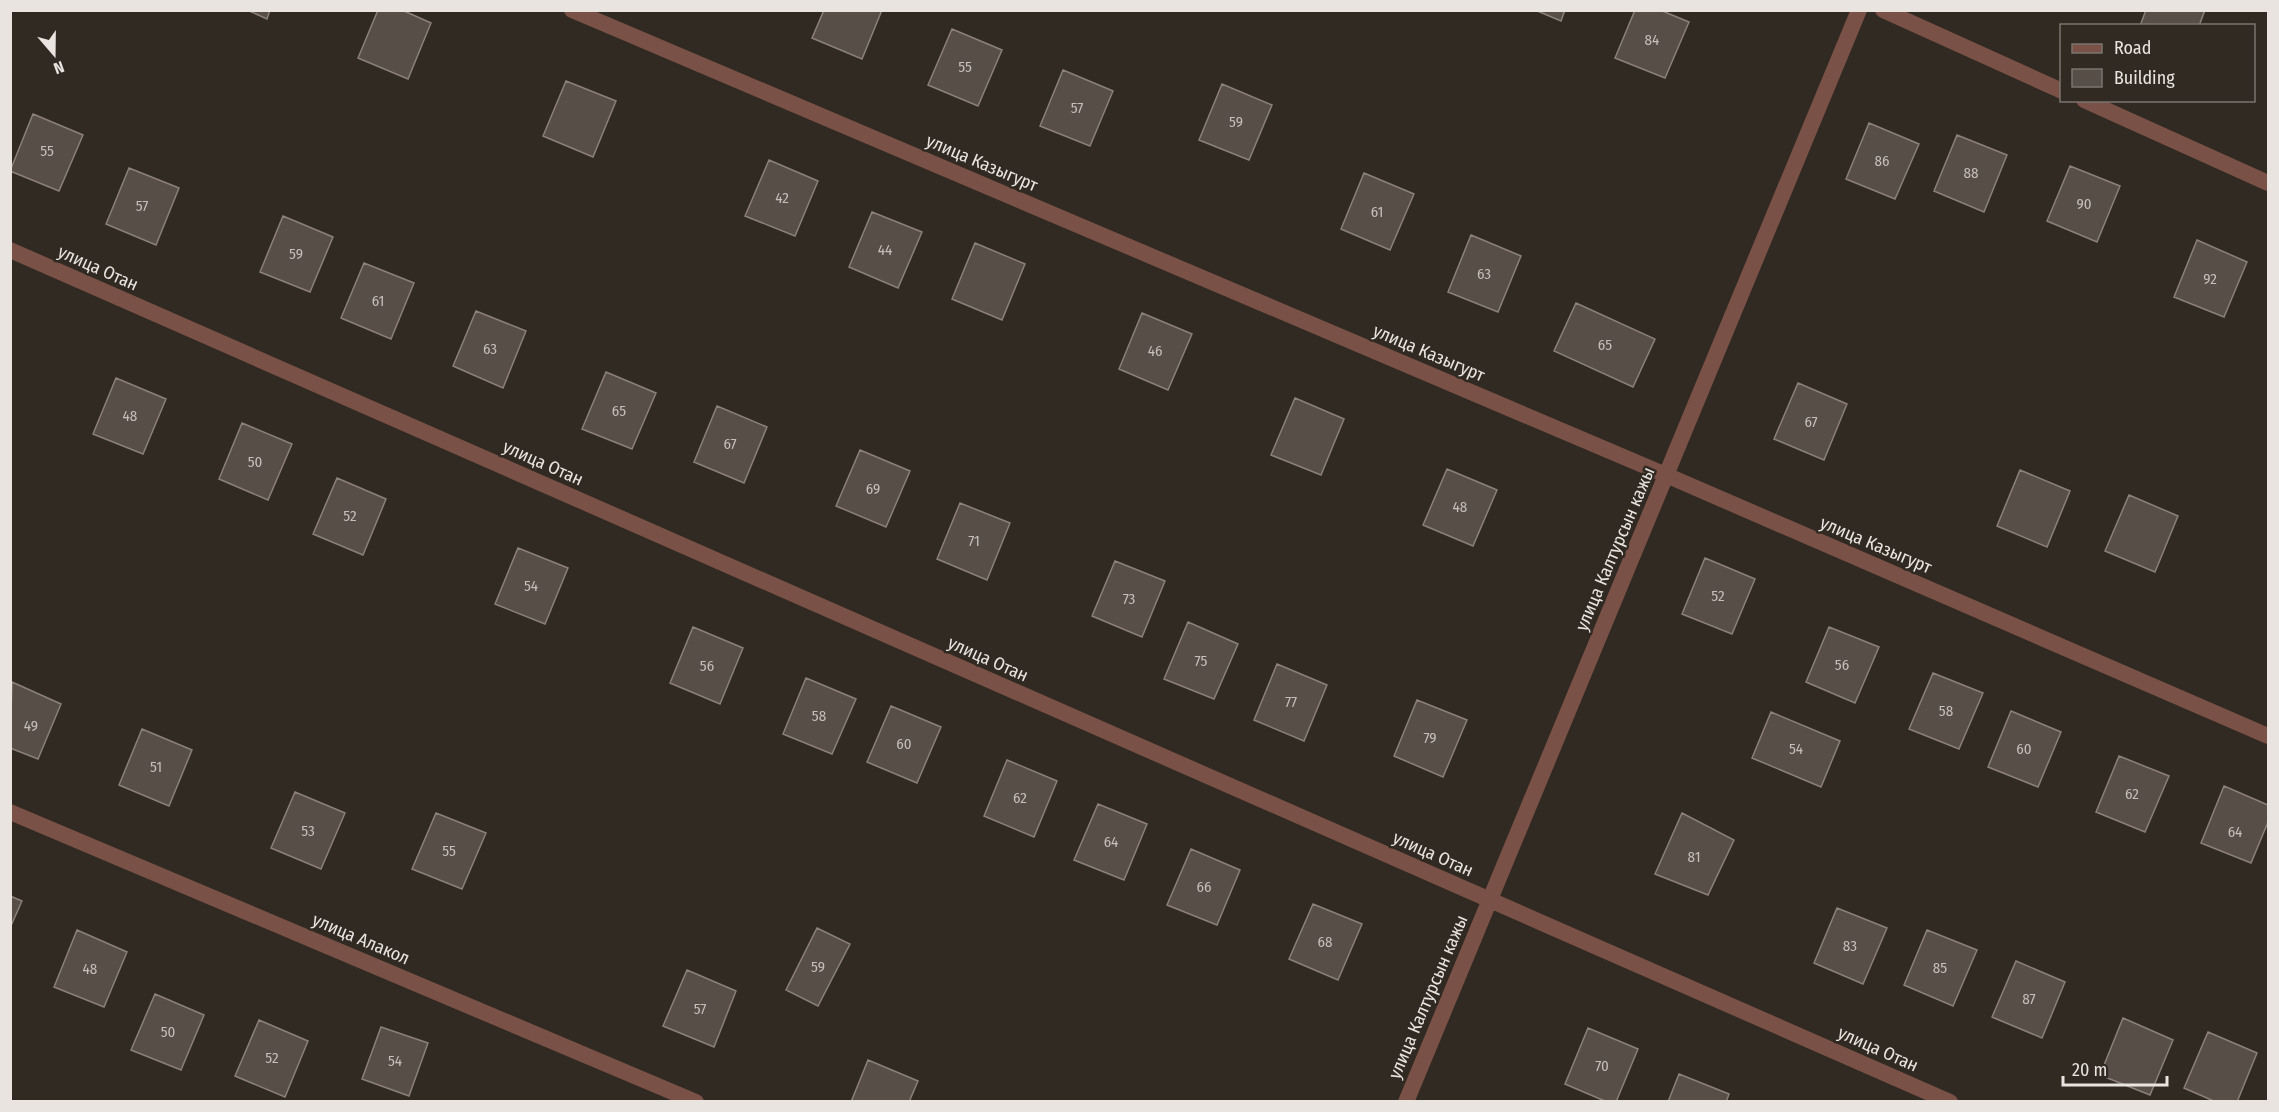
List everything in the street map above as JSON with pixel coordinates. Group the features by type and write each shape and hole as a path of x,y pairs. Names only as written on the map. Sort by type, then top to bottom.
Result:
{"street":[{"name":"улица Казыгурт","path":"572,10 1666,475 2268,736"},
{"name":"улица Калтурсын кажы","path":"1406,1101 1859,10"},
{"path":"1883,10 2060,91"},
{"path":"2088,102 2268,183"},
{"name":"улица Отан","path":"10,250 1950,1101"},
{"name":"улица Алакол","path":"10,812 696,1101"}],"building":[{"path":"247,10 270,10 267,19"},
{"path":"378,10 402,10 431,23 408,79 358,58"},
{"path":"824,10 882,10 862,59 812,38"},
{"path":"1535,10 1565,10 1561,21"},
{"path":"1635,10 1660,10 1689,22 1665,78 1615,58"},
{"path":"2146,10 2205,10 2200,24 2141,24"},
{"path":"952,29 1002,50 978,106 928,85"},
{"path":"1063,70 1113,91 1090,146 1040,126"},
{"path":"566,81 616,101 593,157 543,136"},
{"path":"1222,84 1272,105 1249,160 1199,140"},
{"path":"33,114 83,135 59,191 10,171"},
{"path":"1869,123 1919,144 1895,199 1846,179"},
{"path":"1957,135 2007,155 1984,212 1934,191"},
{"path":"769,160 818,181 795,236 745,216"},
{"path":"2070,166 2120,186 2097,242 2047,221"},
{"path":"129,168 179,188 156,245 106,224"},
{"path":"1364,173 1414,194 1390,250 1341,229"},
{"path":"872,212 922,232 898,288 849,267"},
{"path":"283,216 333,237 310,292 260,272"},
{"path":"1471,235 1521,256 1498,312 1448,292"},
{"path":"2197,240 2247,262 2224,317 2174,297"},
{"path":"975,243 1025,264 1002,320 952,299"},
{"path":"364,263 414,283 391,339 341,318"},
{"path":"1576,303 1655,339 1633,387 1554,351"},
{"path":"476,311 526,331 503,388 453,366"},
{"path":"1142,313 1192,334 1168,390 1119,369"},
{"path":"606,372 656,393 632,449 582,429"},
{"path":"116,378 166,399 143,454 93,434"},
{"path":"1798,383 1847,404 1824,460 1774,439"},
{"path":"1295,398 1344,419 1321,475 1271,455"},
{"path":"717,406 767,427 744,483 694,462"},
{"path":"242,423 292,444 268,500 219,479"},
{"path":"860,450 910,471 886,527 836,506"},
{"path":"1447,469 1497,490 1473,546 1423,525"},
{"path":"2020,470 2070,491 2047,547 1997,526"},
{"path":"337,478 386,499 363,555 313,534"},
{"path":"2129,495 2178,516 2155,572 2105,551"},
{"path":"960,503 1010,523 987,580 937,559"},
{"path":"518,548 568,568 545,624 495,604"},
{"path":"1705,558 1755,579 1732,634 1682,614"},
{"path":"1115,561 1165,581 1142,637 1092,616"},
{"path":"1188,622 1238,644 1214,699 1164,679"},
{"path":"693,627 743,648 720,704 670,683"},
{"path":"1829,627 1879,647 1855,703 1806,682"},
{"path":"1277,664 1327,685 1304,741 1254,720"},
{"path":"1933,673 1983,693 1959,749 1909,729"},
{"path":"806,678 856,699 832,754 783,734"},
{"path":"12,682 61,704 38,759 10,748"},
{"path":"1417,700 1467,720 1443,777 1394,756"},
{"path":"891,706 941,727 917,783 867,762"},
{"path":"2011,711 2061,732 2038,787 1988,767"},
{"path":"1771,712 1840,741 1821,787 1752,758"},
{"path":"142,729 192,750 169,806 119,785"},
{"path":"2119,756 2169,776 2145,832 2096,812"},
{"path":"1007,760 1057,781 1034,837 984,816"},
{"path":"2224,786 2268,805 2268,822 2251,863 2201,843"},
{"path":"295,792 345,813 321,869 271,848"},
{"path":"1098,804 1147,824 1124,880 1074,860"},
{"path":"436,813 486,833 462,889 412,869"},
{"path":"1682,813 1734,840 1708,895 1655,874"},
{"path":"1191,849 1240,870 1217,925 1167,905"},
{"path":"10,896 22,901 10,928"},
{"path":"1313,904 1362,924 1338,980 1289,959"},
{"path":"1837,908 1887,928 1863,984 1814,963"},
{"path":"817,928 850,944 818,1006 786,990"},
{"path":"77,930 127,952 104,1007 54,987"},
{"path":"1927,930 1977,950 1953,1006 1904,985"},
{"path":"2016,961 2065,982 2042,1038 1992,1017"},
{"path":"687,970 736,991 714,1047 663,1026"},
{"path":"155,994 204,1015 181,1070 131,1050"},
{"path":"2123,1018 2173,1040 2150,1095 2100,1075"},
{"path":"259,1020 308,1041 285,1097 235,1076"},
{"path":"381,1027 428,1043 409,1096 362,1079"},
{"path":"1588,1028 1638,1049 1616,1102 1607,1102 1565,1084"},
{"path":"2208,1032 2257,1053 2237,1102 2216,1102 2184,1088"},
{"path":"868,1060 918,1081 909,1102 851,1102"},
{"path":"1679,1074 1729,1094 1726,1102 1668,1102"}]}
